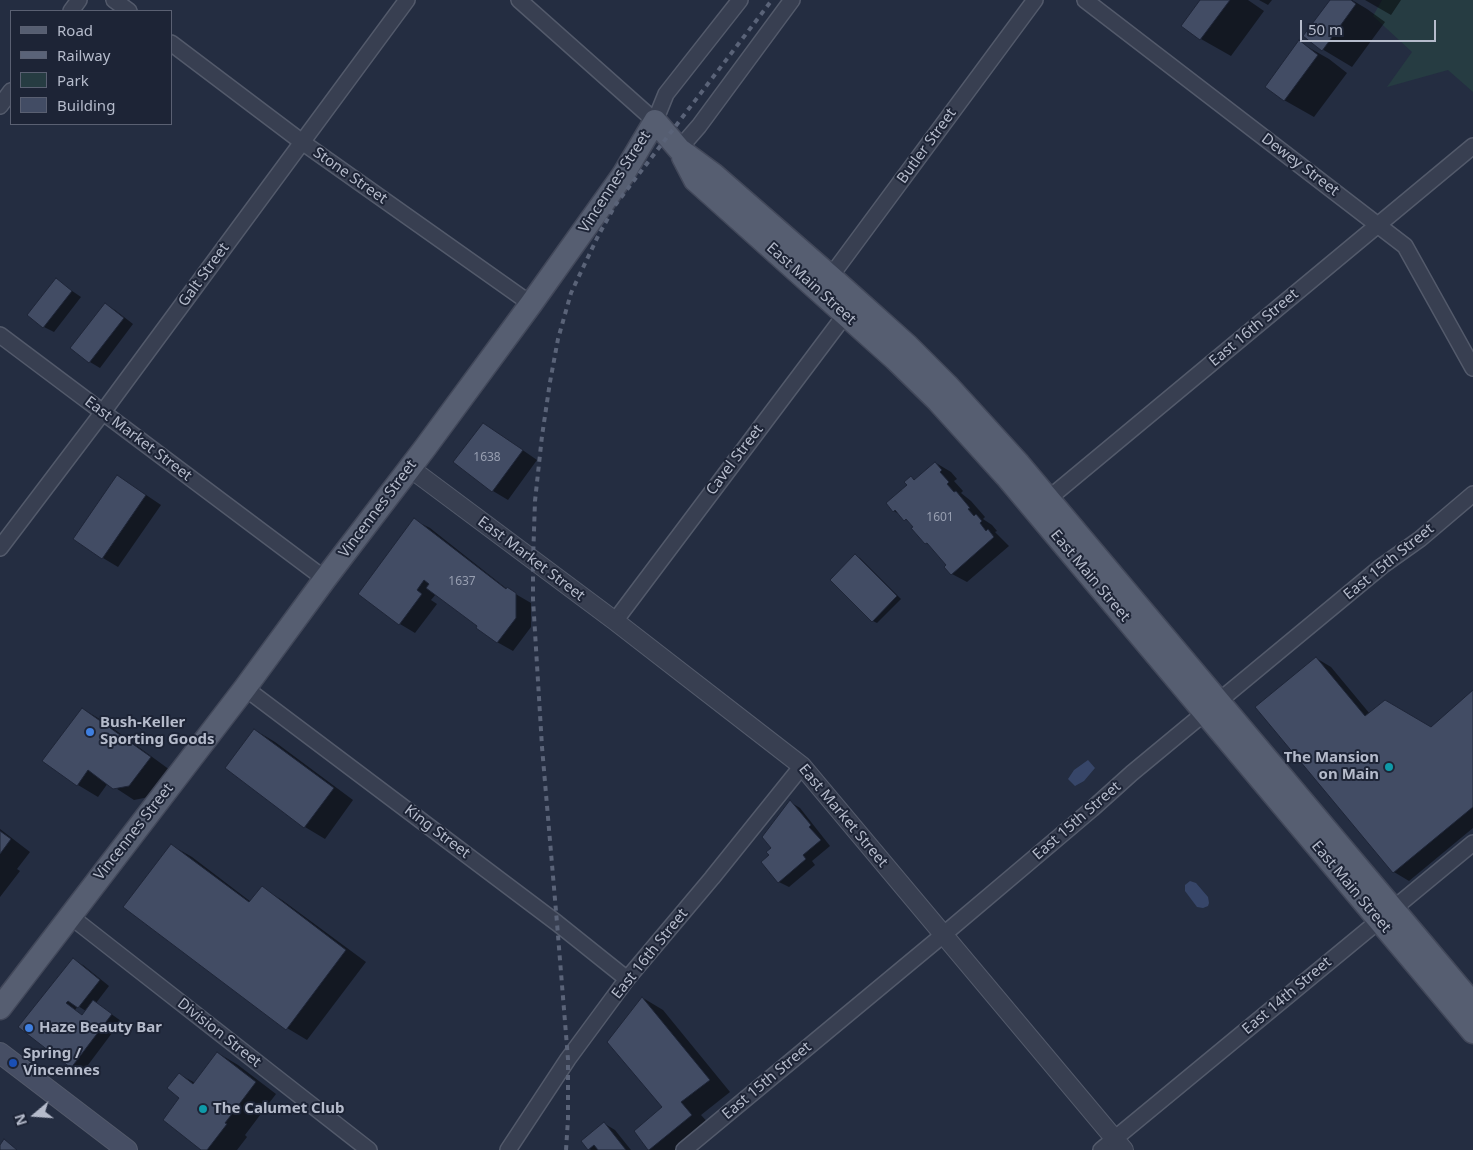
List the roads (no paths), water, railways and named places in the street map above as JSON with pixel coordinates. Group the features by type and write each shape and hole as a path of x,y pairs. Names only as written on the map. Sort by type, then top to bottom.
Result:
{"main road":[{"name":"East Main Street","path":"655,121 679,149 713,174 850,307 908,346 947,384 1019,464 1041,504 1386,914 1473,1032"},
{"name":"Vincennes Street","path":"0,1008 245,688 410,468 623,175 655,121"},
{"name":"East Main Street","path":"1386,914 1473,1004"},
{"path":"0,1053 127,1150"}],"street":[{"path":"114,0 128,10"},
{"name":"Galt Street","path":"0,548 408,0"},
{"path":"519,0 655,121"},
{"name":"Vincennes Street","path":"655,121 666,94 740,0"},
{"path":"679,149 699,126 792,0"},
{"name":"Butler Street","path":"825,284 1035,0"},
{"name":"Dewey Street","path":"1085,0 1378,224 1404,246 1473,368"},
{"name":"Stone Street","path":"172,44 302,142 531,304"},
{"path":"0,106 10,92"},
{"name":"East 16th Street","path":"1041,504 1473,146"},
{"name":"Cavel Street","path":"615,621 850,307"},
{"name":"East Market Street","path":"0,335 325,579"},
{"name":"East Market Street","path":"410,468 615,621 802,766 943,935 1113,1146"},
{"name":"East 15th Street","path":"692,1147 1092,809 1132,773 1382,566 1420,539 1473,494"},
{"name":"King Street","path":"245,688 557,923 627,979"},
{"name":"East 16th Street","path":"508,1150 568,1059 627,979 712,878 802,766"},
{"name":"East 14th Street","path":"1113,1146 1473,842"},
{"name":"Division Street","path":"70,916 369,1150"}],"water":[{"path":"1088,760 1095,768 1084,781 1075,786 1068,779 1074,770"},
{"path":"1190,881 1196,883 1208,897 1208,906 1203,908 1197,907 1185,891 1185,885"}],"railway":[{"path":"566,1150 568,1059 542,747 533,599 535,501 550,382 558,339 571,293 598,236 616,204 772,0"}],"place":[{"name":"Bush-Keller Sporting Goods","path":"90,732"},
{"name":"The Mansion on Main","path":"1389,767"},
{"name":"Haze Beauty Bar","path":"29,1028"},
{"name":"Spring / Vincennes","path":"13,1063"},
{"name":"The Calumet Club","path":"203,1109"}]}
